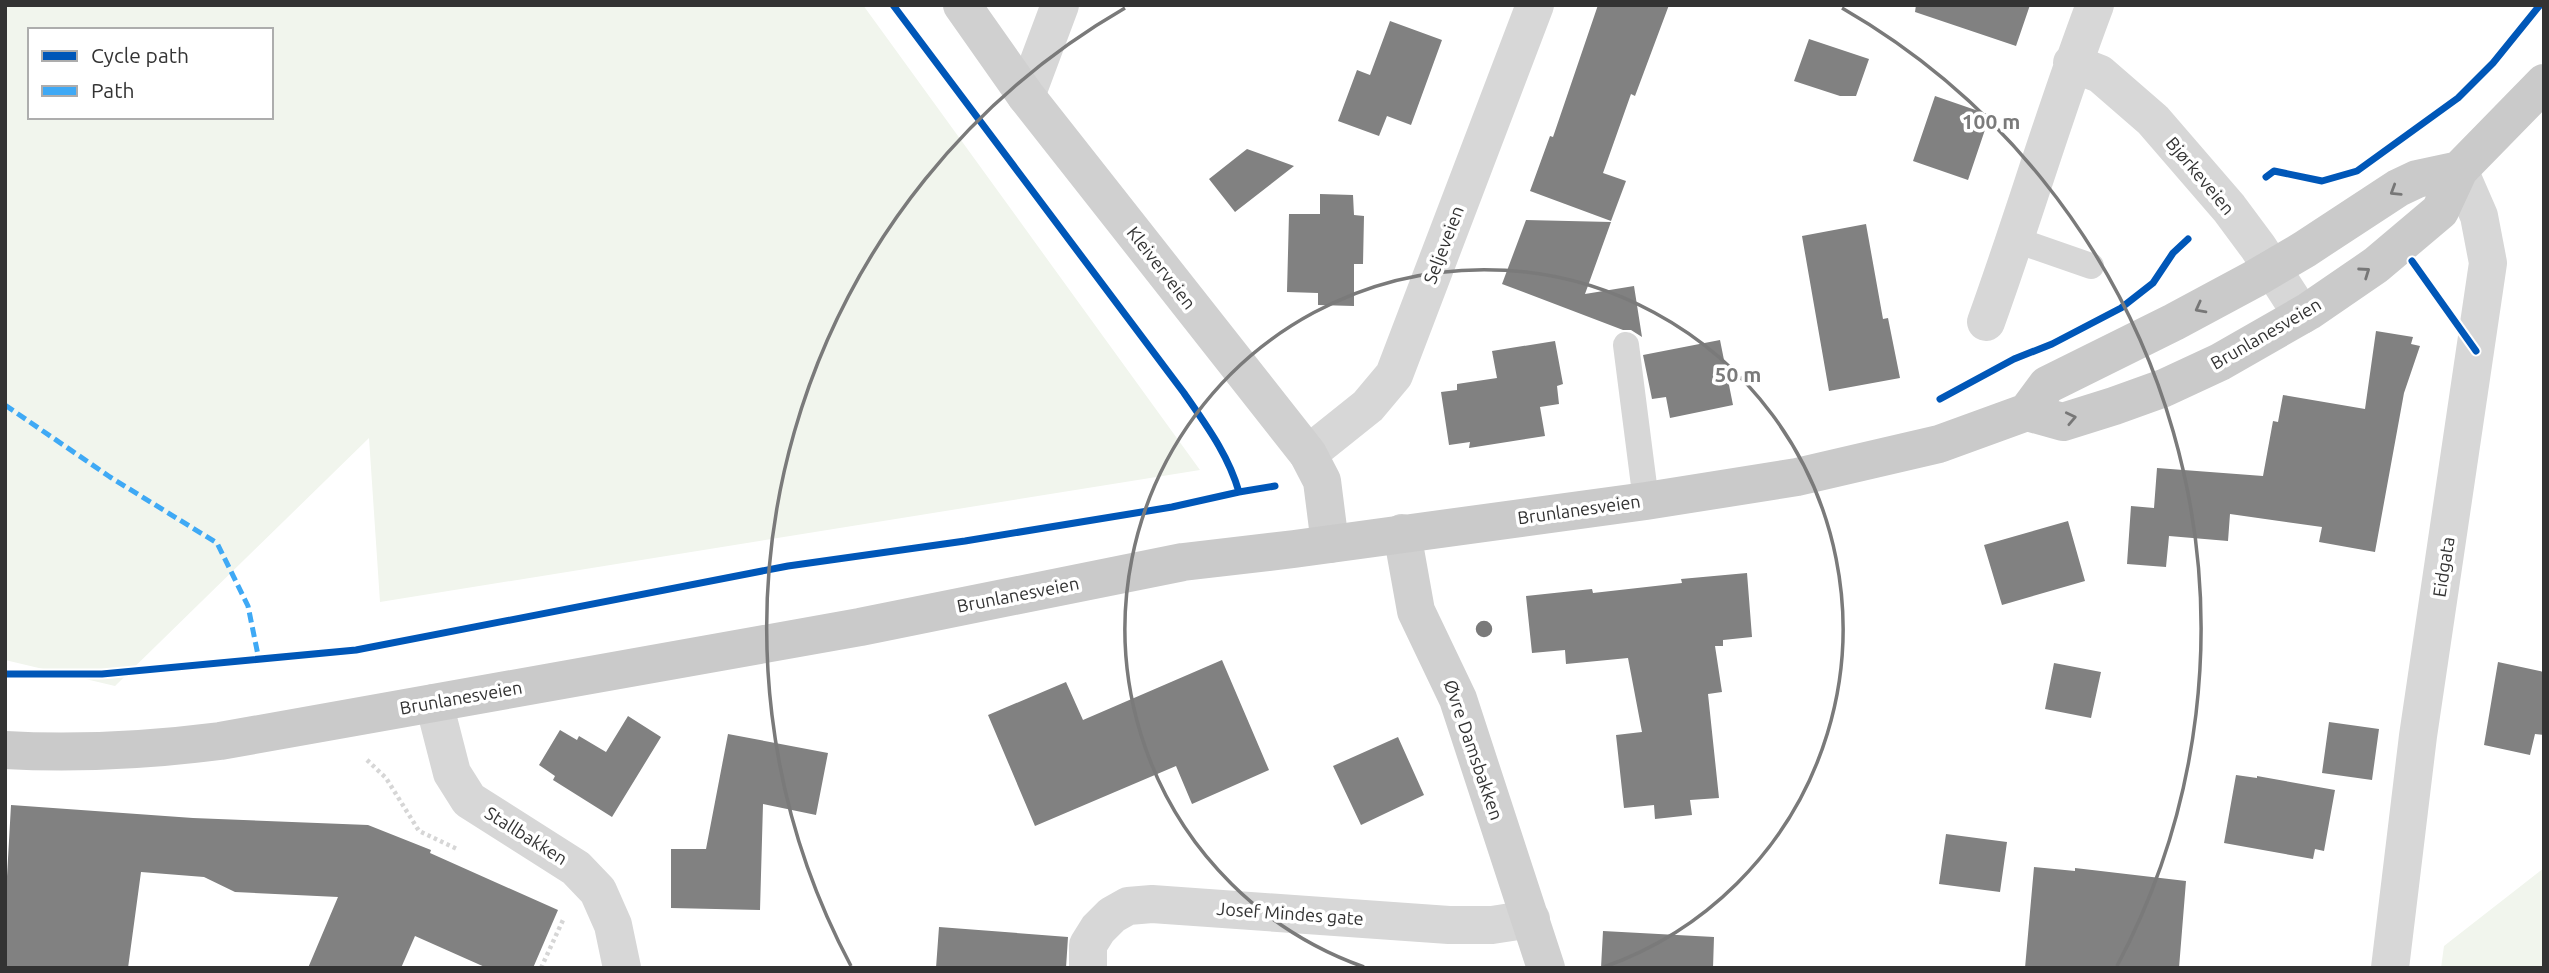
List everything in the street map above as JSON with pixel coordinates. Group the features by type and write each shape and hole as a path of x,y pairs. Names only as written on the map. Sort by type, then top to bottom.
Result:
{"main road":[{"name":"Brunlanesveien","path":"5,750 154,749 220,741 860,627 1183,562 1646,501 1797,477 1939,444 2027,412 2063,422 2164,388 2220,362 2302,315 2376,265 2440,211 2459,170 2544,83"},
{"path":"2027,412 2047,385 2174,322 2273,268 2398,188 2417,179 2459,170"}],"street":[{"name":"Kleiverveien","path":"962,5 1026,96 1308,454 1322,481 1330,544"},
{"path":"1026,96 1060,5"},
{"name":"Seljeveien","path":"1308,454 1368,406 1394,374 1535,5"},
{"path":"1986,322 2095,5"},
{"name":"Bjørkeveien","path":"2073,63 2100,74 2153,120 2229,208 2273,268 2302,315"},
{"name":"Eidgata","path":"2390,968 2418,736 2488,263 2479,216 2459,170"},
{"name":"Øvre Damsbakken","path":"1402,533 1416,611 1458,699 1546,968"},
{"name":"Stallbakken","path":"434,704 452,773 469,800 576,868 598,891 612,925 622,968"},
{"name":"Josef Mindes gate","path":"1088,968 1088,945 1098,929 1112,915 1128,906 1152,904 1449,925 1492,925 1531,919"},
{"path":"592,968 612,925"}],"lane":[{"path":"2016,240 2091,266"},
{"path":"1626,345 1646,501"}],"path":[{"path":"363,758 371,762 386,778 419,831 467,853"},
{"path":"541,968 565,914"}],"shaded area":[{"path":"5,5 863,5 1200,470 380,602 369,438 115,686 5,660"},
{"path":"2544,868 2544,968 2441,968 2444,946"}],"building":[{"path":"1598,5 1669,5 1635,96 1631,94 1603,173 1626,181 1611,221 1530,191 1550,136 1553,137"},
{"path":"1916,5 2030,5 2016,46 1915,12"},
{"path":"1390,21 1442,40 1411,125 1387,116 1379,136 1338,121 1357,70 1370,75"},
{"path":"1809,39 1869,59 1856,96 1840,96 1794,81"},
{"path":"1935,96 1990,115 1968,180 1913,161"},
{"path":"1247,149 1294,166 1235,212 1209,179"},
{"path":"1320,194 1353,195 1354,215 1364,216 1363,264 1354,264 1354,306 1318,305 1318,293 1287,292 1289,214 1320,214"},
{"path":"1526,220 1611,222 1585,294 1634,286 1642,337 1631,330 1623,330 1502,284"},
{"path":"1866,224 1883,319 1888,318 1900,378 1829,391 1802,236"},
{"path":"2376,331 2413,337 2411,344 2420,346 2404,393 2375,552 2319,542 2322,527 2230,514 2228,541 2169,536 2166,567 2127,564 2131,506 2154,508 2157,468 2263,476 2273,421 2278,422 2283,395 2365,409"},
{"path":"1720,340 1733,405 1670,418 1666,397 1652,399 1643,355"},
{"path":"1555,341 1563,384 1557,386 1559,404 1540,407 1545,436 1469,448 1470,442 1449,445 1441,392 1457,390 1457,384 1497,378 1492,351"},
{"path":"2068,521 2085,581 2002,605 1984,545"},
{"path":"1747,573 1752,637 1723,640 1723,646 1715,646 1722,692 1708,694 1719,798 1690,800 1692,815 1655,819 1654,805 1624,808 1616,735 1642,732 1628,658 1566,664 1565,650 1532,653 1526,596 1592,589 1593,593 1682,583 1681,579"},
{"path":"1222,660 1269,770 1192,804 1176,766 1035,826 988,715 1066,682 1083,720"},
{"path":"2498,662 2544,672 2544,735 2535,734 2530,755 2484,745"},
{"path":"2054,663 2101,672 2091,718 2045,709"},
{"path":"628,716 661,737 612,817 553,780 555,776 539,765 560,730 577,740 579,736 606,752"},
{"path":"2329,722 2379,729 2372,780 2322,773"},
{"path":"728,734 828,753 816,815 763,804 760,910 671,908 671,849 706,849"},
{"path":"1398,737 1424,795 1361,825 1333,766"},
{"path":"2236,775 2257,776 2335,790 2324,851 2315,849 2313,859 2224,843"},
{"path":"11,805 193,818 368,825 431,850 430,853 558,910 533,968 487,968 415,936 401,968 308,968 338,897 235,892 204,877 141,872 128,968 5,968"},
{"path":"1946,834 2007,842 2000,892 1939,884"},
{"path":"2034,867 2075,871 2075,868 2186,881 2179,968 2025,968"},
{"path":"939,927 1068,937 1066,968 936,968"},
{"path":"1603,931 1714,937 1713,968 1601,968"}],"marked path":[{"path":"5,405 110,477 217,543 248,606 259,660"}],"cycle path":[{"path":"893,5 1184,393 1223,452 1239,492"},
{"path":"2266,177 2274,171 2322,181 2357,171 2458,98 2493,63 2540,5"},
{"path":"1940,399 2014,359 2052,344 2121,308 2153,283 2173,253 2188,239"},
{"path":"2412,261 2476,351"},
{"path":"5,674 102,674 356,650 788,566 965,541 1172,507 1275,486"}]}
